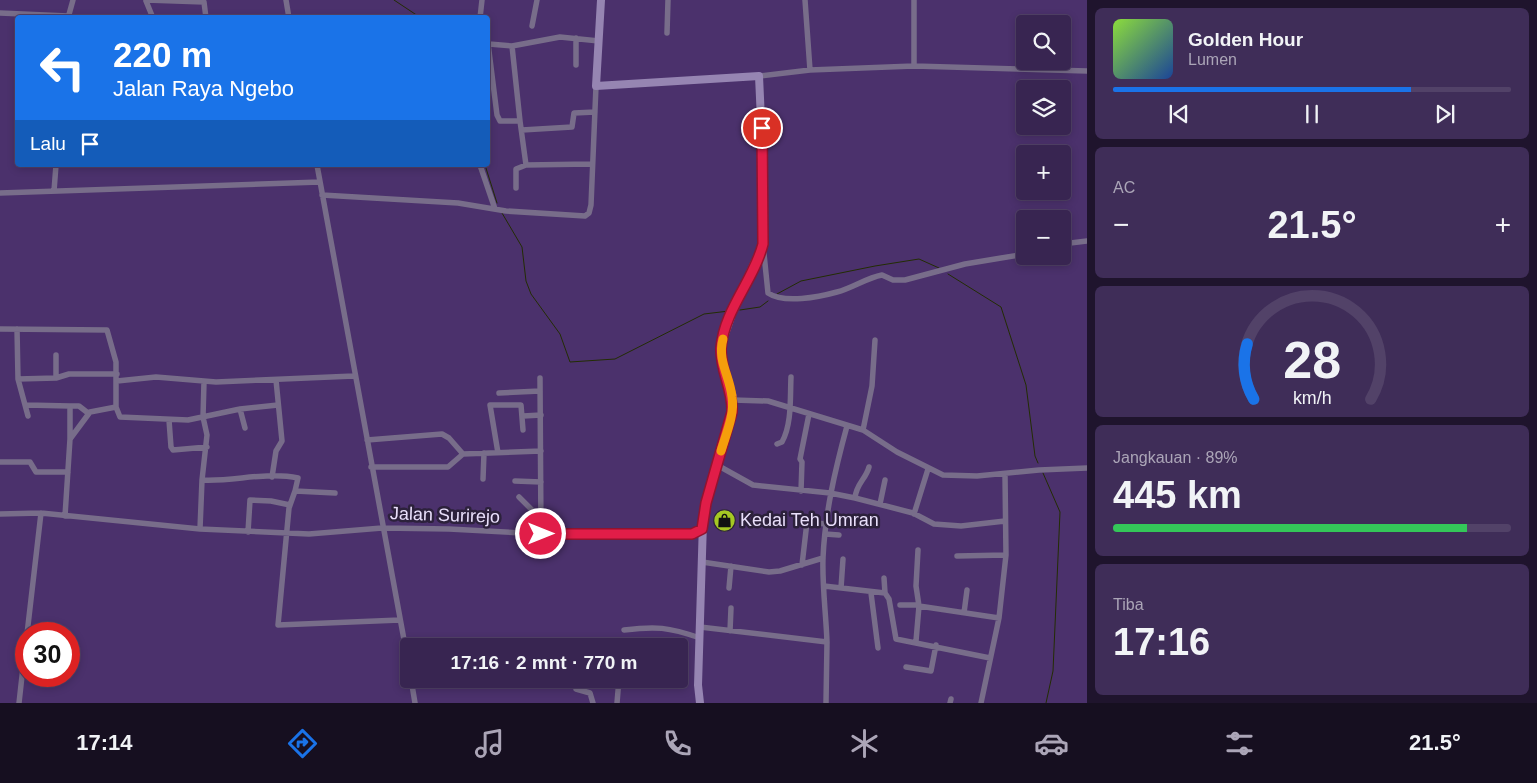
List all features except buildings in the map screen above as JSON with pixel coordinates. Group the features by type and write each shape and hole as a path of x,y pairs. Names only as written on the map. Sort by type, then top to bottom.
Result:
{"street":[{"path":"68,15 72,0"},
{"path":"286,0 288,15"},
{"path":"480,15 482,0"},
{"path":"532,26 538,0"},
{"path":"322,194 458,203 495,209 585,216 589,213 591,205 591,164 601,0"},
{"path":"667,33 668,0"},
{"path":"805,0 810,70"},
{"path":"914,0 914,66"},
{"path":"152,15 146,1 204,2 206,15"},
{"path":"0,13 34,15"},
{"path":"490,43 512,46 540,40 576,38 599,41"},
{"path":"576,38 576,65"},
{"path":"512,46 526,165"},
{"path":"490,58 498,120 520,121"},
{"path":"596,86 759,76 810,70 914,66 1087,71"},
{"path":"759,76 764,186 763,244 767,290 776,298 806,298 838,292 882,274 893,280 905,280 965,264 1016,256"},
{"path":"522,130 572,127 574,113 595,112"},
{"path":"516,188 516,169 526,165 591,164"},
{"path":"54,191 56,167"},
{"path":"317,167 354,376 403,638"},
{"path":"481,167 495,209"},
{"path":"0,193 320,182"},
{"path":"1071,243 1087,241"},
{"path":"700,703 702,529 706,503 732,412 733,400 722,361 722,343 734,308 760,255 763,244"},
{"path":"0,329 107,330 116,362 116,407 120,417 169,420 203,417 240,408 278,404"},
{"path":"17,329 18,379 28,416"},
{"path":"863,430 872,386 875,340"},
{"path":"56,355 56,378"},
{"path":"18,379 56,378 69,374 117,374"},
{"path":"117,381 156,377 204,382 354,376"},
{"path":"777,444 782,442 785,437 790,408 791,377"},
{"path":"540,378 541,534"},
{"path":"272,477 276,451 282,441 276,380"},
{"path":"200,529 202,480 207,435 203,417 204,382"},
{"path":"500,393 540,391"},
{"path":"733,400 761,400 863,430 928,469 950,476 1087,468"},
{"path":"498,453 490,405 519,404 522,408 523,430"},
{"path":"26,405 79,406 88,413"},
{"path":"64,516 70,439 70,406"},
{"path":"70,439 88,413 116,407"},
{"path":"240,408 245,428"},
{"path":"801,491 802,462 800,459 809,414"},
{"path":"523,416 541,415"},
{"path":"169,420 170,447 173,450 206,447"},
{"path":"826,703 827,642 823,558 830,493 847,426"},
{"path":"367,440 442,434 449,438 463,454"},
{"path":"371,467 448,467 463,454 541,451"},
{"path":"484,453 484,480"},
{"path":"0,462 30,462 36,472 68,472"},
{"path":"716,465 753,485 830,493 856,498 914,514 931,523 950,526 1005,521"},
{"path":"856,498 857,487 867,474 869,467"},
{"path":"914,514 928,469"},
{"path":"980,703 999,618 1006,555 1005,474"},
{"path":"202,480 228,481 272,477 298,478 290,505 278,624 400,620"},
{"path":"880,504 885,480"},
{"path":"515,481 541,482"},
{"path":"295,491 335,493"},
{"path":"519,497 541,516"},
{"path":"248,532 250,500 271,501 290,505"},
{"path":"28,622 41,513"},
{"name":"Jalan Surirejo","path":"0,514 41,513 200,529 288,533 338,533 382,528 449,529 541,534 692,534 702,529"},
{"path":"802,564 806,522 826,524"},
{"path":"692,534 702,541"},
{"path":"825,534 839,535"},
{"path":"916,642 919,605 916,586 918,550"},
{"path":"957,556 1006,555"},
{"path":"702,562 769,572 823,558"},
{"path":"841,588 843,559"},
{"path":"730,588 731,566"},
{"path":"884,578 885,593 889,599 896,639 936,645 990,658"},
{"path":"824,586 885,593"},
{"path":"964,613 967,590"},
{"path":"871,592 878,648"},
{"path":"900,605 919,605 999,618"},
{"path":"730,631 731,608"},
{"path":"624,630 659,626 700,638"},
{"path":"700,627 827,642"},
{"path":"906,667 931,671 936,645"},
{"path":"19,703 21,687"},
{"path":"413,688 416,703"},
{"path":"617,703 618,688"},
{"path":"576,689 590,693 593,703"}],"waterway":[{"path":"394,0 416,15"},
{"path":"486,167 497,203"},
{"path":"502,213 522,247 526,281 531,294 560,334 570,362 615,359 704,314 729,311"},
{"path":"777,294 801,281 875,266 919,259 939,268"},
{"path":"948,274 1001,307 1026,385 1035,456 1038,463"},
{"path":"740,310 760,307 768,301"},
{"path":"1043,473 1060,512 1053,671 1046,703"}],"slow traffic":[{"path":"721,451 732,412 733,400 722,361 723,339"}],"place":[{"name":"Kedai Teh Umran","path":"724,520"}],"route":[{"path":"541,534 692,534 702,529 706,503 732,412 732,397 722,361 722,343 734,308 755,267 763,244 762,128"}]}
